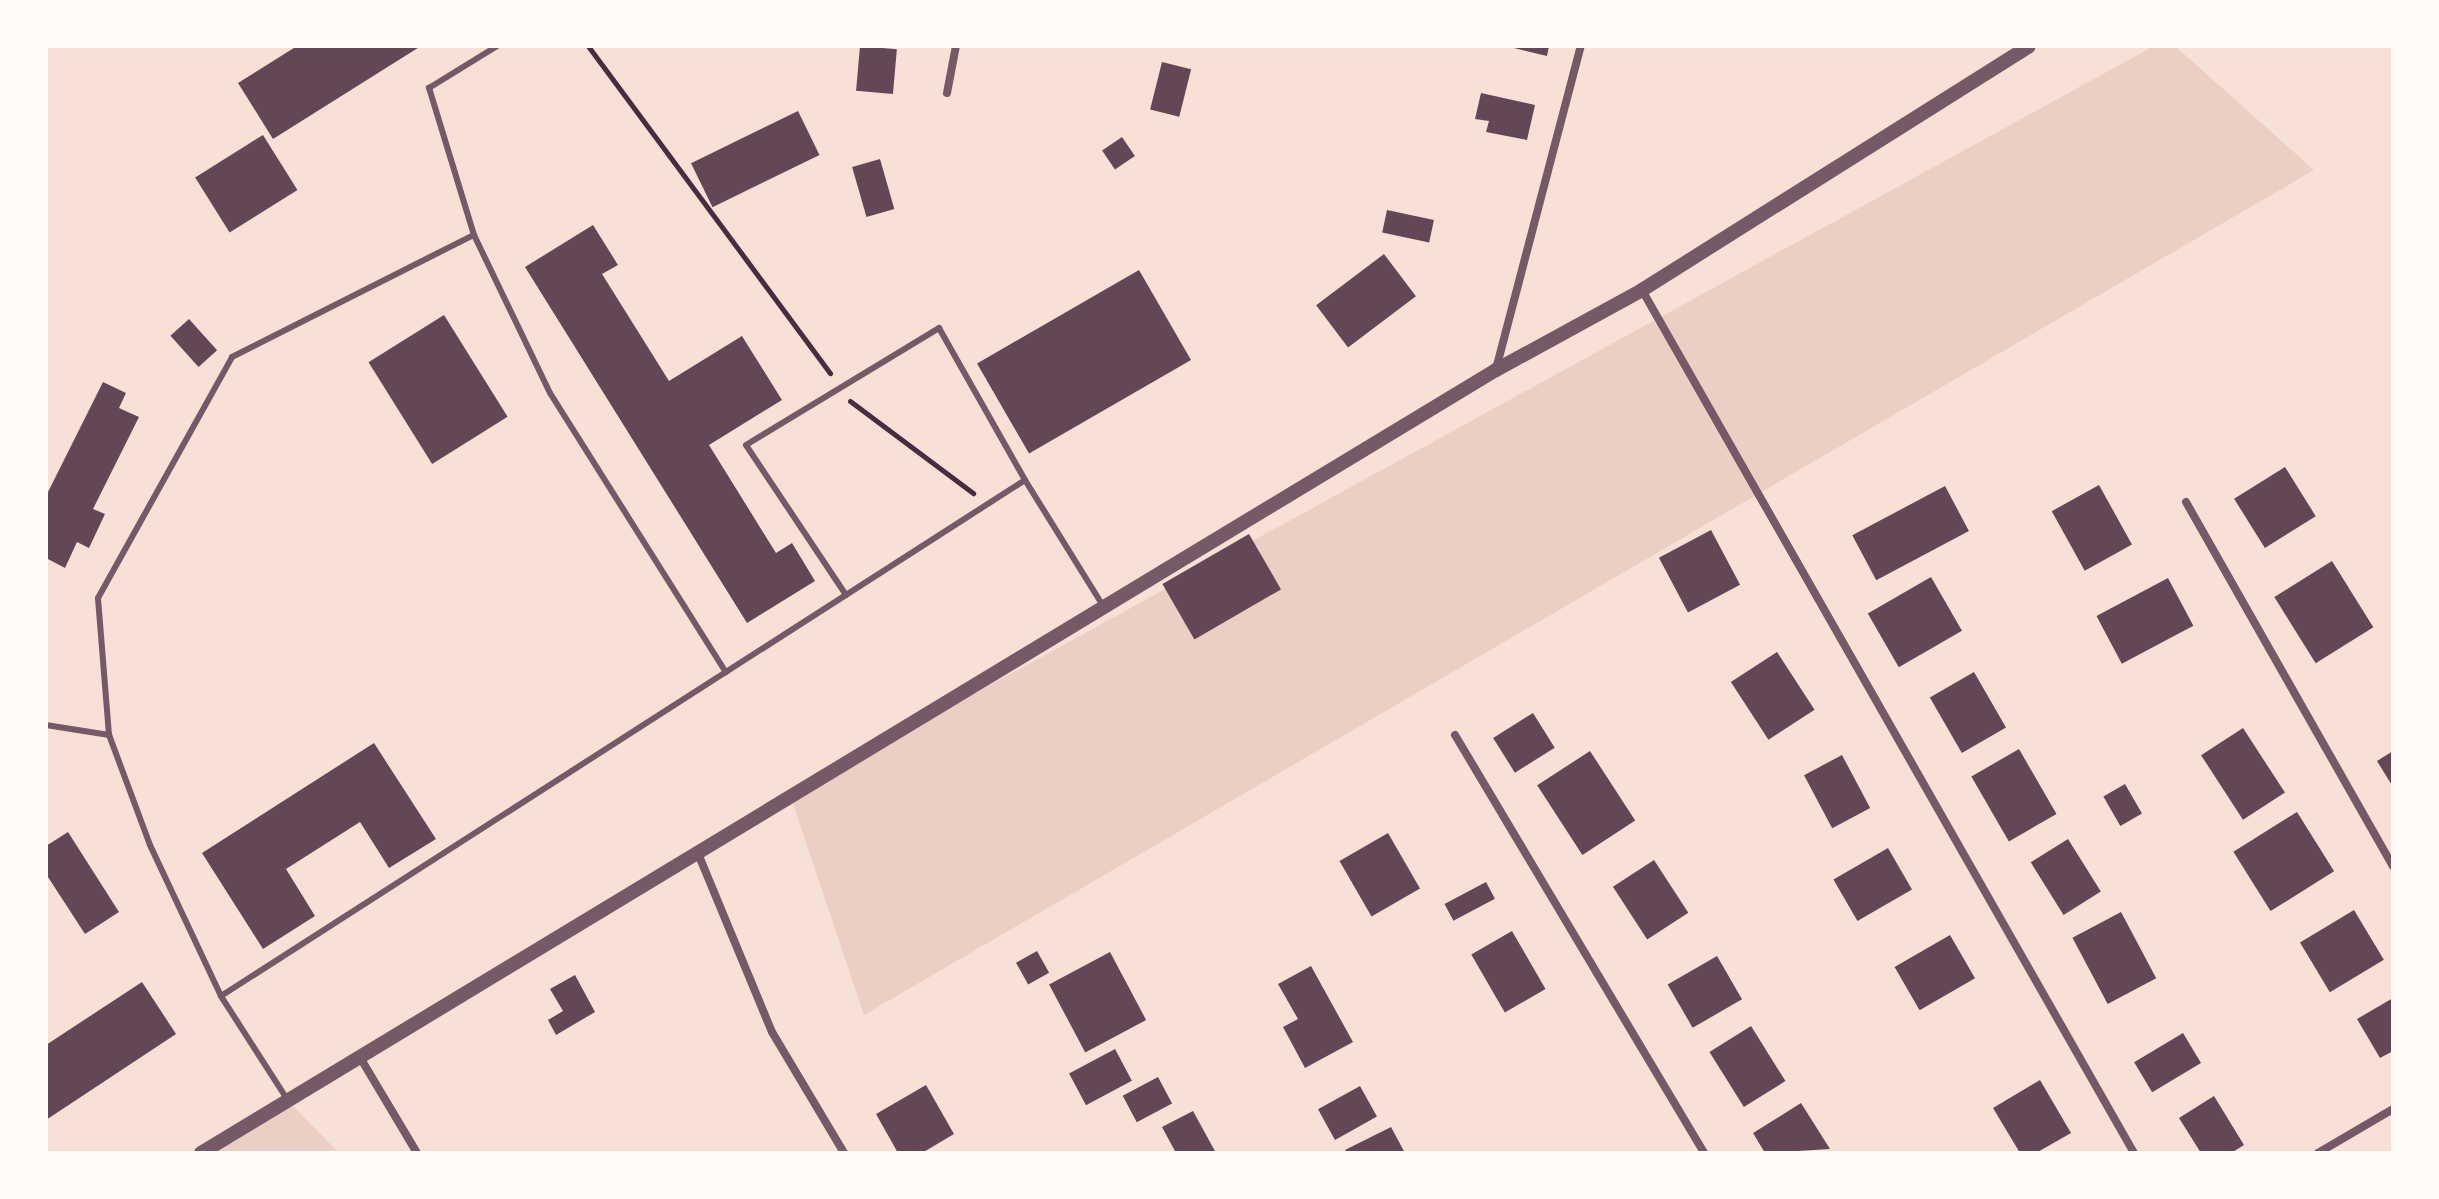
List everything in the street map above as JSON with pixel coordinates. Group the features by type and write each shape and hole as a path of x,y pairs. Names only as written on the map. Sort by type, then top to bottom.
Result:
{"street":[{"path":"947,93 956,46"},
{"path":"1496,370 1581,46"},
{"path":"201,1153 361,1059 697,850 1496,370 1642,290 2029,46"},
{"path":"1642,290 2134,1153"},
{"path":"2186,502 2393,866"},
{"path":"1455,735 1704,1153"},
{"path":"697,850 772,1032 844,1153"},
{"path":"361,1059 417,1153"},
{"path":"2318,1153 2393,1109"}],"lane":[{"path":"497,46 429,88 474,235 550,393 726,672"},
{"path":"289,1102 221,996 150,845 109,735 98,598 232,357 474,235"},
{"path":"846,595 746,445 939,328 1025,480 1103,606"},
{"path":"221,996 1025,480"},
{"path":"46,725 109,735"}],"path":[{"path":"588,46 841,388 987,504"}],"shaded area":[{"path":"2154,46 2175,46 2314,170 864,1015 790,795"},
{"path":"289,1102 339,1153 201,1153"}],"building":[{"path":"297,46 421,46 273,139 238,83"},
{"path":"860,46 897,49 893,94 856,91"},
{"path":"1506,46 1549,46 1547,56"},
{"path":"1162,62 1191,69 1179,117 1150,110"},
{"path":"1481,93 1535,105 1527,140 1486,132 1489,121 1475,119"},
{"path":"798,111 819,155 713,207 691,163"},
{"path":"263,135 297,190 230,233 195,177"},
{"path":"1122,137 1135,156 1115,169 1102,150"},
{"path":"880,159 894,209 866,217 852,167"},
{"path":"1387,210 1434,220 1429,242 1382,232"},
{"path":"593,225 618,265 602,274 669,381 742,336 782,400 709,445 776,553 792,543 815,581 747,623 525,267"},
{"path":"1384,254 1416,296 1348,347 1316,305"},
{"path":"1139,270 1191,360 1029,454 977,364"},
{"path":"444,315 508,417 432,464 369,362"},
{"path":"189,319 217,350 199,367 170,336"},
{"path":"103,382 126,393 119,408 139,417 93,509 105,514 89,548 77,542 65,568 46,558 46,496"},
{"path":"2285,467 2316,516 2265,548 2234,499"},
{"path":"2099,485 2132,544 2085,571 2052,511"},
{"path":"1945,486 1969,531 1876,580 1852,535"},
{"path":"1711,530 1740,585 1688,612 1659,558"},
{"path":"1249,534 1281,589 1194,639 1162,584"},
{"path":"2332,561 2373,627 2316,663 2274,597"},
{"path":"1931,577 1962,631 1899,667 1868,614"},
{"path":"2168,578 2193,626 2122,664 2096,616"},
{"path":"1777,652 1815,710 1768,740 1731,682"},
{"path":"1974,672 2006,727 1962,753 1930,698"},
{"path":"1533,713 1555,748 1515,773 1493,738"},
{"path":"2243,728 2285,793 2243,820 2201,755"},
{"path":"374,743 436,839 389,868 360,822 286,869 315,916 263,949 202,853"},
{"path":"2019,749 2056,814 2009,841 1971,776"},
{"path":"1590,751 1635,821 1582,855 1537,785"},
{"path":"2393,751 2393,787 2377,761"},
{"path":"1842,755 1870,808 1832,828 1804,775"},
{"path":"2125,784 2142,813 2120,826 2103,796"},
{"path":"2297,812 2334,871 2270,911 2233,852"},
{"path":"68,832 119,912 85,934 46,874 46,846"},
{"path":"1388,833 1420,888 1372,916 1340,861"},
{"path":"2068,839 2101,892 2064,915 2031,862"},
{"path":"1888,848 1912,890 1857,921 1833,880"},
{"path":"1654,860 1688,913 1647,940 1613,887"},
{"path":"1486,882 1495,899 1453,921 1445,904"},
{"path":"2354,910 2384,960 2330,992 2300,942"},
{"path":"2121,912 2156,978 2108,1004 2072,938"},
{"path":"1512,931 1546,989 1505,1013 1471,954"},
{"path":"1950,935 1975,978 1920,1010 1895,967"},
{"path":"1037,951 1049,973 1028,985 1016,963"},
{"path":"1110,952 1146,1020 1085,1052 1049,984"},
{"path":"1717,956 1742,999 1693,1028 1668,984"},
{"path":"1311,966 1353,1042 1305,1068 1283,1027 1298,1019 1278,984"},
{"path":"575,975 595,1012 556,1035 548,1020 563,1011 550,989"},
{"path":"142,982 176,1034 46,1120 46,1045"},
{"path":"2393,998 2393,1051 2380,1058 2357,1019"},
{"path":"1751,1026 1785,1081 1744,1107 1709,1052"},
{"path":"2183,1033 2201,1063 2152,1092 2134,1062"},
{"path":"1115,1049 1132,1081 1086,1105 1069,1073"},
{"path":"1158,1077 1172,1103 1137,1122 1123,1096"},
{"path":"2040,1080 2071,1133 2036,1153 2020,1153 1993,1108"},
{"path":"926,1085 954,1134 922,1153 898,1153 876,1114"},
{"path":"1360,1086 1377,1117 1335,1140 1318,1109"},
{"path":"2214,1096 2244,1145 2231,1153 2201,1153 2179,1118"},
{"path":"1801,1103 1830,1149 1765,1153 1753,1133"},
{"path":"1193,1111 1216,1153 1176,1153 1162,1127"},
{"path":"1391,1127 1405,1153 1347,1153 1345,1150"}]}
